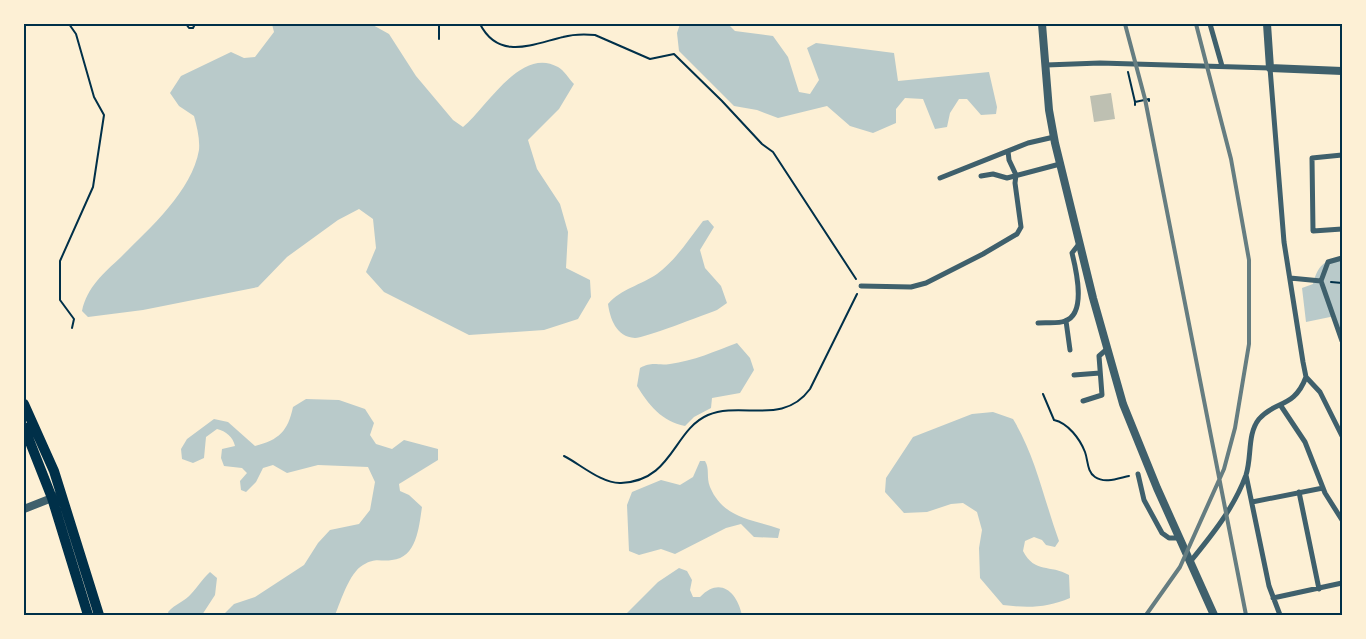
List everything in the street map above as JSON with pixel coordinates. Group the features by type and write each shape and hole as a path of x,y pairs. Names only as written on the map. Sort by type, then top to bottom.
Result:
{"highway":[{"path":"24,404 42,439 62,494 99,615"},
{"path":"24,427 52,498 88,615"}],"street":[{"path":"1042,24 1049,110 1054,137 1079,244 1123,404 1214,615"},
{"path":"1210,24 1222,66"},
{"path":"1267,24 1284,242 1306,377 1320,392 1342,436"},
{"path":"1046,65 1126,64 1342,71"},
{"path":"940,178 1008,151 1054,137"},
{"path":"861,286 911,287 926,283 1017,234 1021,227 1016,175 1009,160 1008,151"},
{"path":"1342,156 1312,158 1313,231 1342,229"},
{"path":"981,176 993,174 1008,178 1060,164"},
{"path":"1038,323 1066,321 1074,315 1078,304 1072,253 1079,244"},
{"path":"1342,258 1328,262 1321,281 1342,342"},
{"path":"1290,278 1321,281"},
{"path":"1066,321 1070,350"},
{"path":"1083,401 1102,395 1099,356 1107,349"},
{"path":"1074,375 1100,373"},
{"path":"1190,562 1221,524 1246,474 1254,429 1260,419 1297,394 1306,377"},
{"path":"1281,406 1304,442 1323,488 1342,520"},
{"path":"1138,474 1144,500 1162,533 1169,538 1180,538"},
{"path":"1246,474 1273,598 1280,615"},
{"path":"1252,502 1323,488"},
{"path":"1299,492 1319,588"},
{"path":"24,509 62,494"},
{"path":"1273,598 1342,584"}],"path":[{"path":"69,24 76,34 94,97 104,115 93,187 60,261 60,300 74,320 72,328"},
{"path":"186,24 189,28 193,28 195,24"},
{"path":"439,39 440,24"},
{"path":"480,24 492,39 512,47 539,45 563,37 587,34 595,35 650,59 674,54 762,144 773,152 861,286 810,389 804,398 792,405 776,411 725,412 708,415 689,428 662,466 635,481 620,483 604,479 564,456"},
{"path":"1126,64 1135,106"},
{"path":"1135,102 1149,99 1149,101"},
{"path":"1321,281 1342,283"},
{"path":"1043,394 1054,420 1065,424 1085,451 1089,470 1095,477 1108,481 1138,474"}],"shaded area":[{"path":"272,24 371,24 389,34 416,76 453,120 463,127 518,71 531,65 544,63 562,70 574,84 559,109 528,140 537,169 560,204 568,232 566,268 590,280 591,297 578,319 544,330 469,335 384,292 366,272 376,248 373,219 359,209 338,220 287,257 258,287 143,310 88,317 82,311 84,302 92,288 168,208 188,180 195,165 199,146 194,116 179,106 170,93 181,76 231,52 244,58 255,57 274,32"},
{"path":"680,24 728,24 735,31 773,36 788,57 799,92 810,94 819,80 807,48 816,43 894,53 898,81 989,72 997,107 996,114 981,115 967,99 959,99 950,113 947,127 935,129 923,99 905,98 896,109 896,123 873,133 850,126 827,106 778,118 757,110 734,106 679,51 677,33"},
{"path":"708,220 714,227 700,250 705,268 721,286 727,303 717,310 641,337 628,337 623,334 612,321 608,304 625,291 657,274 682,249 703,221"},
{"path":"1342,256 1342,338 1335,316 1306,322 1302,288 1313,284 1317,272 1326,262"},
{"path":"737,343 750,358 754,370 740,393 712,398 711,408 694,417 685,426 669,421 656,411 637,386 640,368 644,366 687,361"},
{"path":"306,399 339,400 365,409 374,423 370,435 376,444 392,449 404,440 438,449 438,460 399,484 400,491 409,495 422,507 415,540 407,554 400,558 371,561 358,569 346,588 335,615 223,615 234,604 255,597 304,565 318,543 330,530 359,524 370,510 375,482 368,467 318,465 287,473 273,465 263,468 256,482 246,492 241,490 240,481 247,473 242,468 224,466 221,458 222,449 235,446 233,440 229,435 217,429 206,437 204,458 193,463 182,459 181,449 187,439 214,419 228,422 255,446 270,441 285,428 293,407"},
{"path":"993,412 1013,419 1021,433 1034,463 1059,541 1055,547 1046,545 1042,540 1034,537 1025,541 1023,551 1038,566 1069,575 1070,598 1053,604 1037,606 1003,605 980,578 979,548 982,530 977,512 963,503 951,504 927,512 904,513 885,492 886,478 913,437 972,414"},
{"path":"700,461 705,461 710,487 722,505 739,516 780,529 778,538 754,537 741,524 726,528 675,554 661,549 639,555 629,551 627,505 632,492 661,480 680,485 693,477"},
{"path":"679,568 687,571 692,580 690,590 693,597 700,597 707,591 721,587 732,594 740,607 742,615 625,615 658,582"},
{"path":"210,572 217,578 215,595 202,615 169,615 168,612 189,596"}],"building":[{"path":"1111,93 1115,119 1094,122 1090,96"}],"railway":[{"path":"1125,24 1145,99 1246,615"},
{"path":"1146,615 1180,567 1224,469 1235,428 1249,344 1249,260 1231,159 1196,24"}]}
